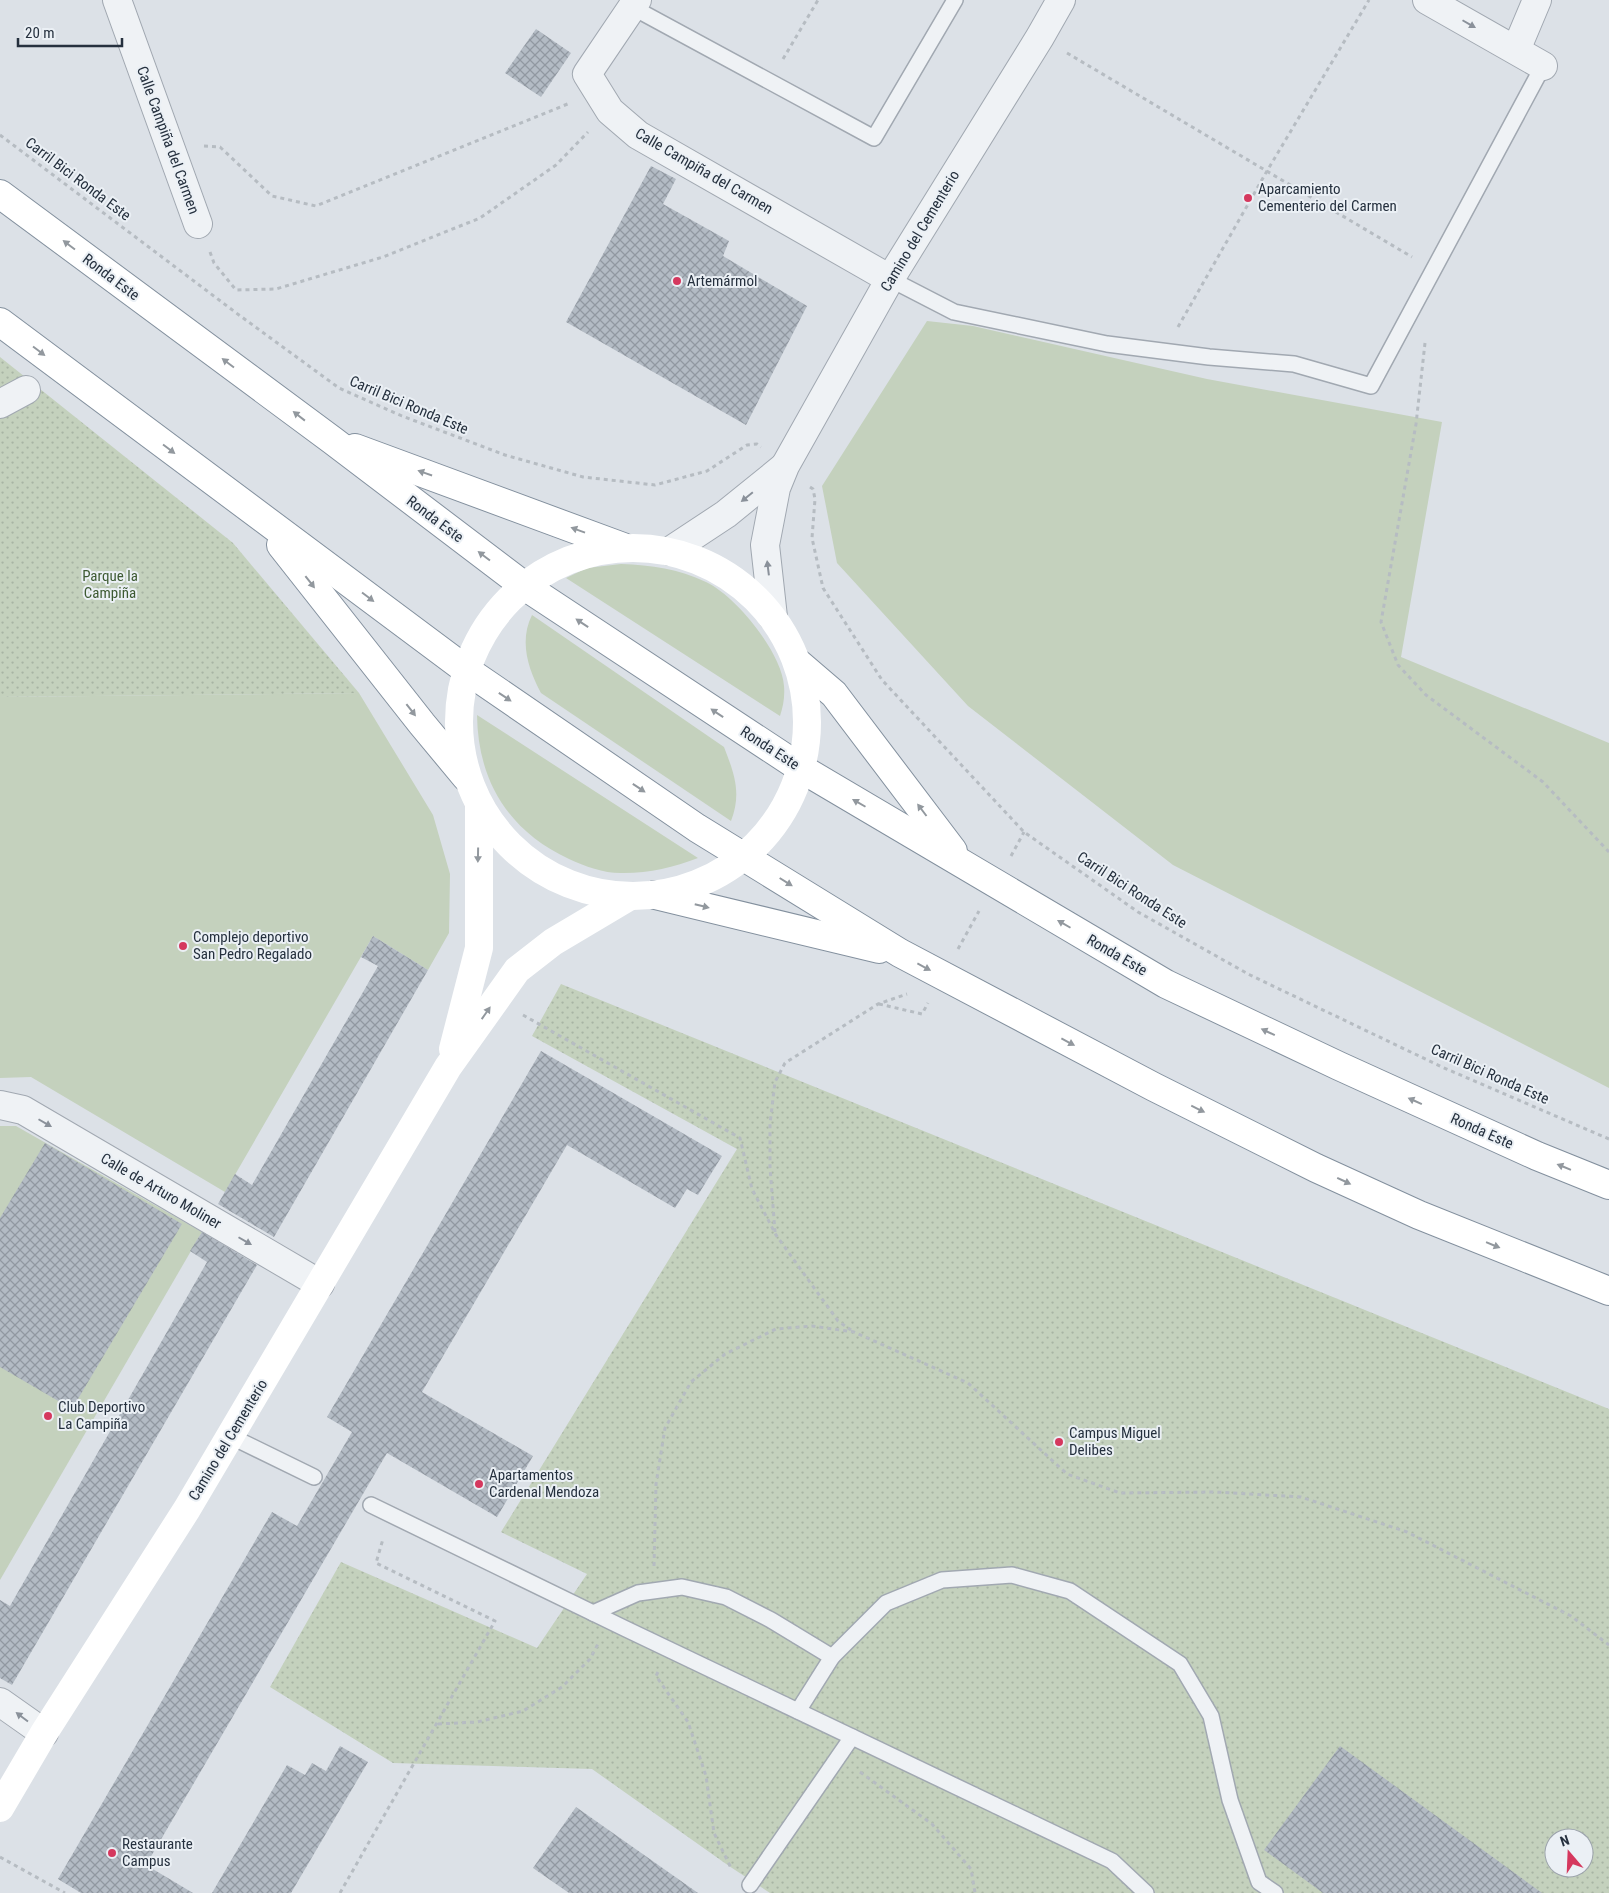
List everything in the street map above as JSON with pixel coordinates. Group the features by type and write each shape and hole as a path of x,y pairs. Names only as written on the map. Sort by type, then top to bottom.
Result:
{"main road":[{"name":"Ronda Este","path":"0,194 332,440 523,585 802,769 1166,984 1330,1062 1519,1148 1609,1185"},
{"path":"0,322 465,669 697,828 745,856 900,954 1154,1087 1316,1168 1419,1216 1609,1292"},
{"path":"332,440 623,547 670,551 700,560 728,574 753,594 773,617 788,639 799,664 808,716 802,769 780,817 745,856 695,885 655,895 627,898 591,892 546,874 507,845 479,806 466,777 457,723 465,669 488,623 523,585 570,558 623,547"},
{"path":"259,516 422,724 466,777"},
{"path":"799,664 834,694 962,862"},
{"name":"Camino del Cementerio","path":"448,1067 479,948 479,806"},
{"path":"655,895 900,954"},
{"name":"Camino del Cementerio","path":"0,1808 44,1733 187,1509 448,1067 517,970 553,942 627,898"}],"street":[{"name":"Calle Campiña del Carmen","path":"117,0 198,224"},
{"name":"Camino del Cementerio","path":"773,617 765,545 776,488 785,466 890,279 1061,0"},
{"path":"1427,0 1543,66"},
{"path":"1516,50 1538,0"},
{"name":"Calle Campiña del Carmen","path":"634,3 587,74 604,101 638,135 890,279"},
{"path":"0,404 26,390"},
{"name":"Camino del Cementerio","path":"670,551 726,514 785,466"},
{"name":"Calle de Arturo Moliner","path":"0,1105 23,1110 320,1284"},
{"path":"0,1702 44,1733"}],"lane":[{"path":"634,3 874,138 955,0"},
{"path":"890,279 954,312 1107,344 1209,357 1294,364 1371,386 1543,66"},
{"path":"230,1436 314,1477"},
{"path":"372,1505 593,1613 1112,1861 1146,1893"},
{"path":"798,1711 832,1657 886,1603 942,1580 1012,1575 1070,1591 1180,1664 1210,1716 1230,1800 1259,1882 1275,1893"},
{"path":"593,1613 638,1593 682,1587 726,1597 770,1620 832,1657"},
{"path":"750,1885 852,1737"}],"path":[{"path":"770,81 818,0"},
{"path":"1164,351 1267,171 1369,0"},
{"path":"1040,37 1433,270"},
{"path":"169,144 220,147 272,196 316,206 604,101"},
{"path":"198,224 214,263 236,290 276,289 383,257 480,218 556,165 604,101"},
{"name":"Carril Bici Ronda Este","path":"0,135 339,388 402,416 505,455 583,478 655,486 707,471 747,445 757,444"},
{"path":"1426,337 1416,424 1381,622 1398,665 1426,695 1543,782 1609,852"},
{"name":"Carril Bici Ronda Este","path":"813,489 815,499 812,538 824,588 882,680 1024,832 1138,912 1250,975 1442,1067 1609,1139"},
{"path":"878,1004 922,1014 1024,832"},
{"path":"776,1235 770,1166 770,1124 775,1082 785,1062 878,1004 907,994"},
{"path":"517,1012 740,1138 752,1189 776,1235 838,1321 854,1332 968,1383 1067,1474 1120,1493 1215,1492 1301,1496 1407,1532 1571,1616 1609,1646"},
{"path":"654,1590 656,1484 665,1428 691,1382 725,1354 776,1329 812,1326 854,1332"},
{"path":"340,1893 495,1621 376,1563 390,1514"},
{"path":"437,1724 477,1722 523,1711 562,1687 590,1659 610,1621"},
{"path":"670,1650 656,1676 688,1722 706,1776 714,1833 729,1866 750,1885"},
{"path":"839,1757 932,1824 971,1869 975,1893"},
{"path":"0,1857 64,1893"}],"green space":[{"path":"927,321 973,326 1207,379 1442,422 1401,657 1609,743 1609,1088 1173,865 968,706 837,563 822,486"},
{"name":"Parque la Campiña","path":"0,357 233,543 359,693 0,697"},
{"path":"621,564 643,565 685,574 706,582 731,600 756,627 775,658 784,686 784,702 780,716 566,578 587,568"},
{"path":"532,615 724,747 734,774 736,792 736,801 731,821 541,693 532,674 527,655 526,635"},
{"name":"Complejo deportivo San Pedro Regalado","path":"359,693 433,815 450,874 449,933 428,970 373,936 225,1192 31,1077 0,1078 0,697"},
{"path":"477,715 698,858 653,871 617,873 582,865 548,848 529,834 501,802 483,762"},
{"name":"Campus Miguel Delibes","path":"561,984 1609,1409 1609,1893 770,1893 592,1769 393,1763 270,1687 341,1562 537,1648 587,1574 501,1532 737,1149 532,1036"},
{"name":"Club Deportivo La Campiña","path":"0,1126 16,1126 202,1232 0,1580"}],"building":[{"path":"536,29 571,53 541,97 505,73"},
{"name":"Artemármol","path":"651,166 676,179 663,204 729,241 723,256 807,306 746,425 566,322"},
{"path":"373,936 428,970 274,1237 218,1204 235,1174 252,1185 378,966 361,957"},
{"name":"Apartamentos Cardenal Mendoza","path":"541,1051 722,1156 698,1195 687,1189 675,1208 567,1145 422,1392 533,1456 497,1517 387,1453 146,1865 193,1893 81,1893 58,1879 272,1512 297,1526 352,1432 327,1417"},
{"name":"Club Deportivo La Campiña","path":"45,1143 182,1224 72,1409 0,1367 0,1218"},
{"path":"202,1232 257,1265 12,1685 0,1678 0,1600 10,1606 207,1262 190,1251"},
{"path":"340,1746 368,1762 291,1893 212,1893 287,1765 305,1775 312,1763 326,1771"},
{"path":"1340,1746 1542,1893 1323,1893 1264,1850"},
{"path":"576,1807 698,1893 569,1893 533,1868"}],"place":[{"name":"Aparcamiento Cementerio del Carmen","path":"1248,198"},
{"name":"Artemármol","path":"677,281"},
{"name":"Complejo deportivo San Pedro Regalado","path":"183,946"},
{"name":"Club Deportivo La Campiña","path":"48,1416"},
{"name":"Campus Miguel Delibes","path":"1059,1442"},
{"name":"Apartamentos Cardenal Mendoza","path":"479,1484"},
{"name":"Restaurante Campus","path":"112,1853"}]}
